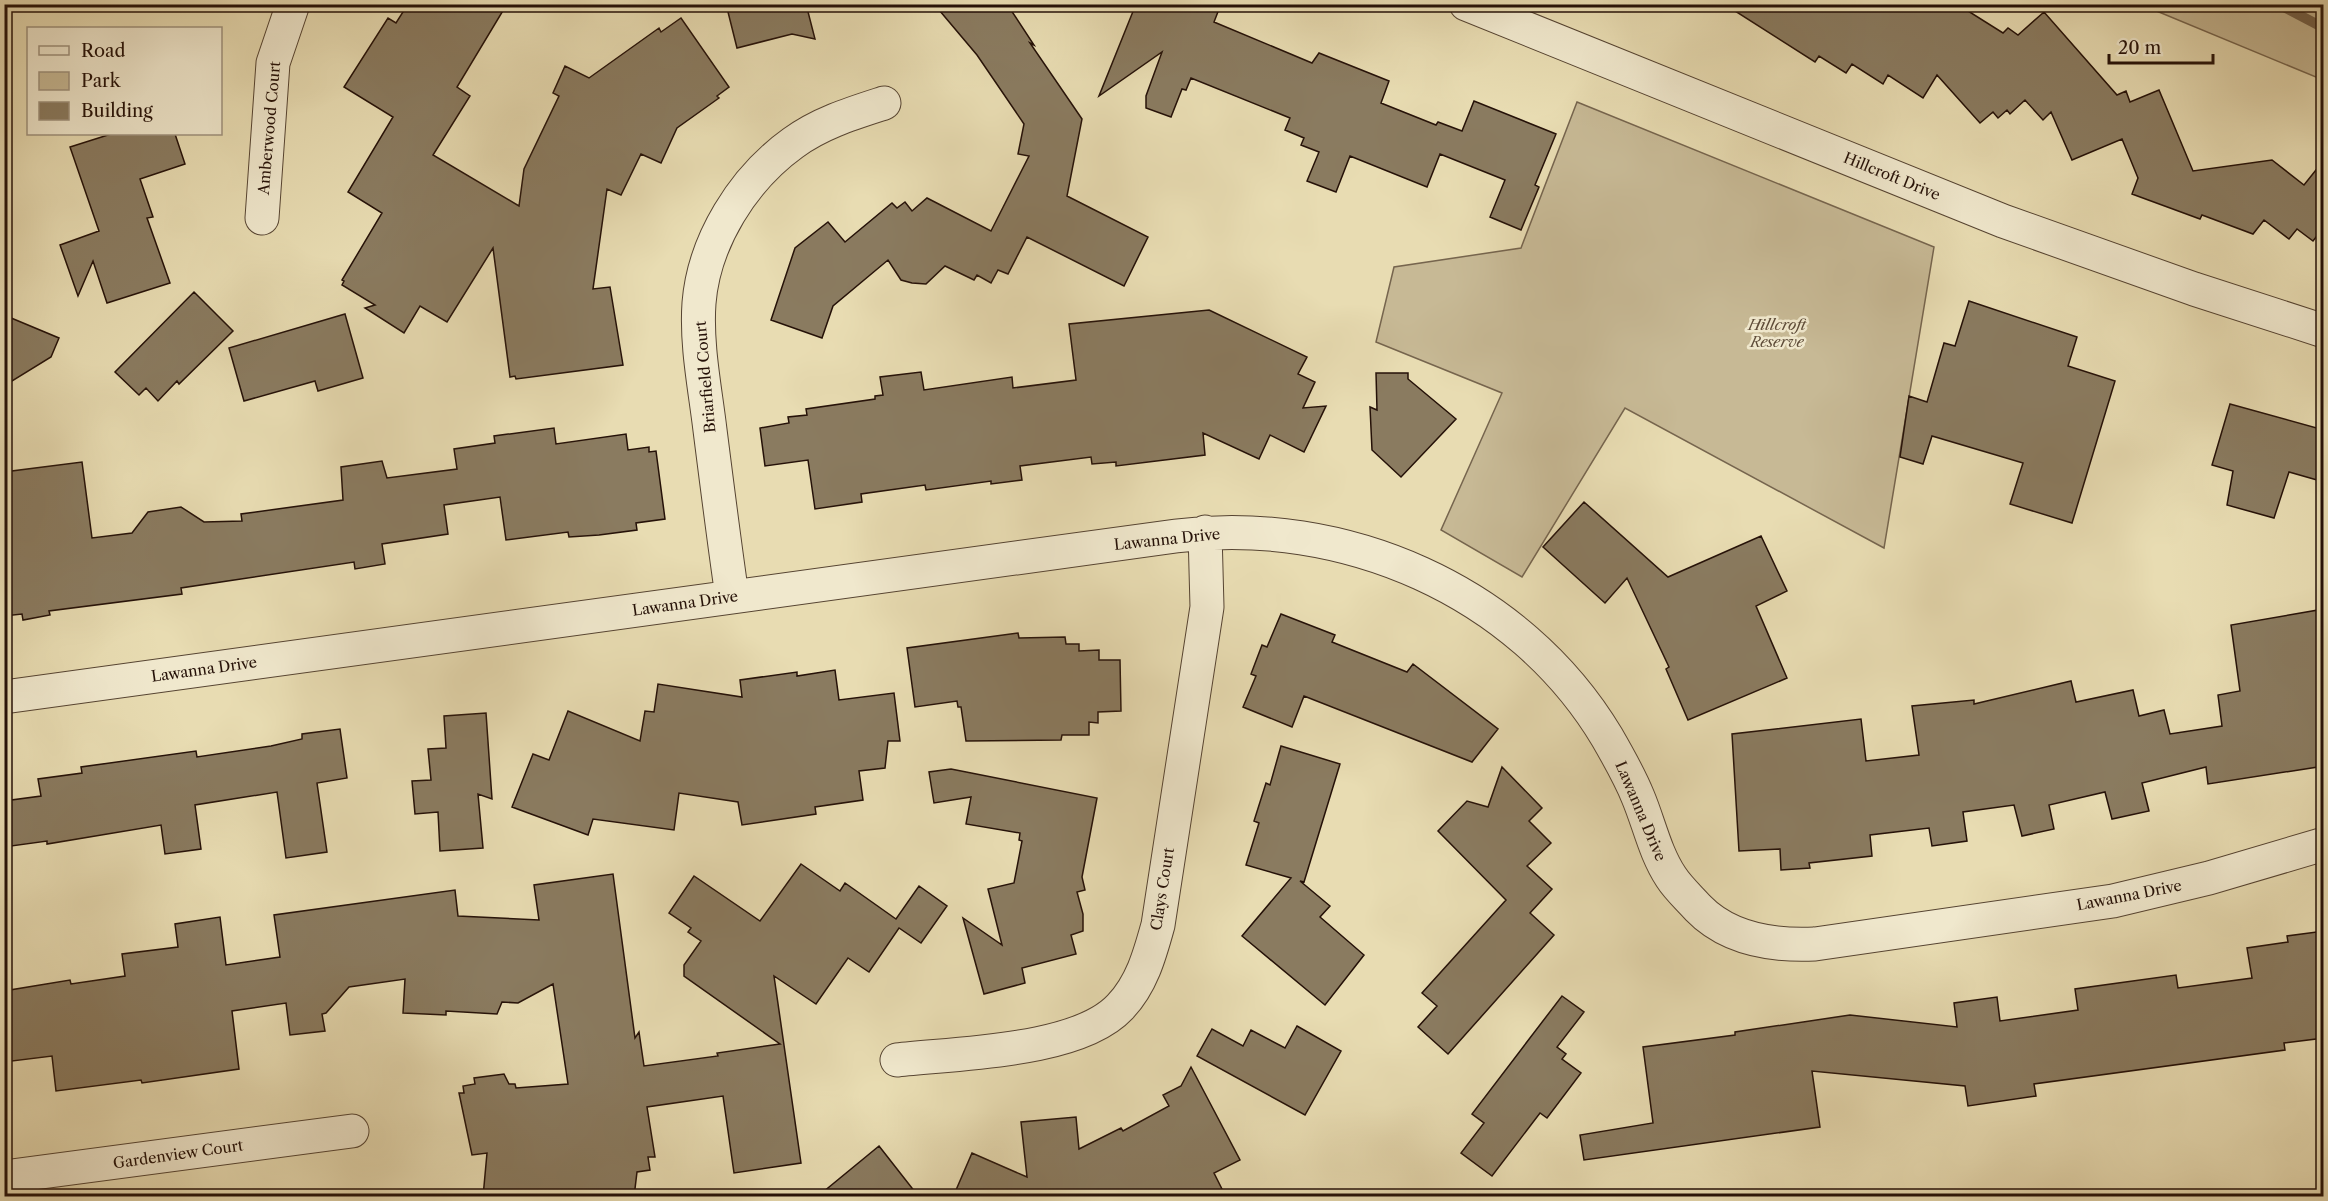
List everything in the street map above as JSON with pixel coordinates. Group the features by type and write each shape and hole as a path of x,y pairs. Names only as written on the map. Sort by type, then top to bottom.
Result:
{"street":[{"name":"Amberwood Court","path":"262,218 273,63 293,4"},
{"name":"Hillcroft Drive","path":"1466,4 2003,221 2194,289 2324,331"},
{"name":"Briarfield Court","path":"732,596 700,350 699,303 711,247 747,187 777,155 794,141 838,118 884,104"},
{"name":"Lawanna Drive","path":"4,697 1206,532 1264,532 1319,539 1373,554 1411,568 1446,585 1508,626 1559,673 1606,736 1637,795 1660,857 1671,877 1700,909 1722,926 1747,937 1781,945 1815,944 2113,901 2209,878 2324,844"},
{"name":"Clays Court","path":"897,1060 1057,1040 1091,1029 1120,1007 1146,968 1158,925 1207,608 1206,532"},
{"name":"Gardenview Court","path":"4,1177 352,1131"}],"green space":[{"path":"2142,5 2323,5 2323,80"},
{"name":"Hillcroft Reserve","path":"1577,102 1934,247 1884,548 1625,408 1522,577 1441,530 1502,393 1376,342 1394,267 1521,248"}],"building":[{"path":"408,4 507,4 457,87 470,96 433,155 519,206 524,169 559,96 553,93 565,66 589,78 659,28 661,32 681,18 729,87 717,96 719,98 677,128 661,163 641,154 621,195 607,189 593,289 610,287 623,365 516,379 515,376 510,377 493,248 447,322 420,306 404,333 365,308 375,305 342,285 344,281 342,280 382,213 348,192 393,117 344,87 388,18 396,23"},
{"path":"726,4 806,4 815,39 792,34 737,48"},
{"path":"934,4 1007,4 1034,45 1030,43 1082,119 1067,196 1148,237 1124,286 1027,237 1008,274 998,270 991,283 977,275 974,280 945,266 926,284 912,283 901,280 888,260 833,306 822,338 771,320 795,248 828,222 845,242 892,203 897,208 905,202 912,211 927,198 991,231 1029,156 1018,154 1024,124 977,55"},
{"path":"1136,4 1221,4 1214,22 1312,63 1319,53 1389,81 1381,103 1436,125 1438,122 1462,131 1474,101 1556,134 1535,185 1539,187 1521,230 1490,217 1505,180 1440,154 1427,187 1350,156 1336,192 1307,181 1319,152 1301,145 1304,138 1285,130 1290,118 1191,78 1186,90 1182,89 1171,117 1146,108 1146,96 1162,52 1099,96"},
{"path":"1724,4 1957,4 2003,33 2008,28 2018,35 2044,12 2117,95 2126,91 2130,102 2159,90 2193,171 2272,160 2304,185 2324,160 2324,227 2313,241 2297,229 2289,239 2264,220 2253,234 2202,215 2200,219 2132,194 2138,178 2122,139 2072,160 2051,112 2043,120 2025,100 2010,114 2007,110 1998,118 1993,112 1980,123 1937,75 1923,98 1888,75 1883,84 1852,64 1846,73 1819,56 1815,62"},
{"path":"108,135 175,135 185,164 140,179 153,217 147,218 170,283 107,303 93,261 78,296 60,245 99,231 70,147"},
{"path":"194,292 233,331 179,384 177,381 158,401 146,388 139,395 115,372"},
{"path":"1969,301 2077,337 2068,366 2115,381 2072,523 2010,504 2023,463 1932,436 1923,464 1900,457 1909,396 1927,402 1944,343 1955,346"},
{"path":"1209,310 1307,357 1298,374 1315,382 1303,408 1326,406 1304,452 1270,435 1259,459 1203,433 1205,455 1116,466 1116,462 1092,464 1091,457 1020,466 1022,480 991,484 991,481 926,490 925,485 861,494 862,502 815,509 808,460 765,466 760,428 789,423 788,417 807,415 806,409 875,399 875,396 883,395 880,377 921,372 924,390 1012,377 1013,388 1076,380 1069,324"},
{"path":"345,314 363,378 318,391 315,381 244,401 229,348"},
{"path":"4,315 59,338 51,357 4,386"},
{"path":"1376,373 1408,373 1408,379 1456,419 1401,477 1372,450 1370,407 1377,410"},
{"path":"2230,404 2324,430 2324,482 2289,472 2274,518 2227,505 2233,471 2212,465"},
{"path":"554,428 556,444 626,434 628,450 649,447 649,452 656,451 665,519 636,523 637,530 569,537 568,532 506,540 500,497 444,505 448,534 382,544 385,564 355,569 354,562 181,588 182,594 49,611 50,615 23,620 22,614 4,616 4,472 82,462 92,538 132,533 148,512 181,507 204,522 242,521 241,514 343,500 341,467 382,461 387,478 457,469 454,449 495,443 494,436"},
{"path":"1584,502 1668,577 1761,536 1787,591 1756,606 1787,678 1688,720 1666,669 1669,667 1627,578 1605,603 1543,547"},
{"path":"2324,609 2324,766 2208,784 2206,767 2142,783 2149,811 2112,819 2105,792 2049,805 2054,829 2022,836 2014,805 1963,812 1967,841 1932,846 1929,828 1870,835 1872,856 1809,863 1810,868 1781,870 1780,849 1739,851 1732,734 1861,719 1866,761 1919,755 1912,706 1974,700 1974,704 2071,681 2076,702 2133,690 2139,716 2164,710 2170,734 2222,726 2218,695 2240,691 2231,625"},
{"path":"1281,614 1335,635 1332,642 1407,672 1413,664 1498,729 1472,762 1304,696 1292,727 1243,707 1256,676 1251,674 1262,645 1267,647"},
{"path":"1018,633 1019,638 1065,637 1066,644 1079,644 1079,651 1099,650 1099,660 1120,660 1121,711 1098,712 1098,723 1089,722 1089,735 1062,735 1061,740 966,741 961,707 958,707 957,701 915,707 907,648"},
{"path":"835,670 839,700 894,693 900,741 888,741 885,768 859,771 863,800 815,807 816,814 742,825 738,802 679,793 674,830 593,819 588,835 512,807 533,754 549,760 568,711 640,741 645,711 654,712 658,684 742,697 740,680 797,672 797,676"},
{"path":"486,713 492,799 478,794 483,848 440,851 438,812 415,814 412,781 431,780 428,749 446,748 444,716"},
{"path":"340,729 347,778 317,783 327,852 286,858 277,792 195,805 201,849 165,854 161,825 47,844 47,841 4,847 4,801 41,796 38,779 82,773 81,767 196,751 197,757 271,746 302,739 302,734"},
{"path":"1281,746 1340,764 1304,882 1300,881 1330,906 1320,917 1364,955 1325,1005 1242,936 1291,878 1246,865 1259,823 1254,821 1266,783 1270,785"},
{"path":"1502,767 1542,808 1529,821 1551,843 1527,866 1552,889 1530,913 1554,935 1448,1054 1418,1027 1437,1006 1422,993 1506,900 1438,831 1467,801 1488,807"},
{"path":"951,769 1097,798 1082,877 1085,890 1077,892 1083,914 1083,931 1071,935 1076,954 1022,968 1025,983 984,994 963,918 1002,945 988,889 1014,883 1022,841 1019,840 1020,833 966,824 971,797 934,803 929,772"},
{"path":"801,864 840,891 845,883 896,919 919,886 947,906 921,943 899,928 869,972 848,958 816,1004 774,976 801,1163 734,1173 723,1096 647,1107 655,1157 648,1157 650,1170 637,1172 634,1197 483,1197 487,1153 472,1155 459,1093 464,1093 463,1086 475,1084 474,1078 504,1074 509,1084 515,1084 516,1088 568,1084 553,984 518,1003 502,1002 497,1014 446,1011 446,1015 403,1013 405,979 349,987 326,1013 322,1014 325,1031 290,1035 286,1003 232,1011 239,1069 142,1083 141,1080 56,1091 52,1056 4,1062 4,991 70,980 71,984 125,976 122,954 178,947 175,924 220,917 226,965 280,957 274,915 455,890 458,916 539,920 534,885 613,874 635,1038 639,1032 644,1066 718,1056 717,1053 780,1044 684,976 684,965 701,941 688,932 691,928 669,913 694,876 760,921"},
{"path":"2324,931 2324,1038 2284,1043 2285,1050 2034,1084 2036,1096 1968,1106 1965,1086 1812,1071 1820,1127 1584,1160 1580,1135 1653,1123 1643,1047 1735,1035 1735,1032 1850,1015 1957,1027 1954,1003 1997,997 2000,1021 2078,1010 2075,989 2176,975 2178,988 2252,978 2247,948 2288,942 2287,936"},
{"path":"1562,996 1584,1012 1557,1047 1566,1054 1562,1059 1581,1073 1547,1118 1540,1113 1492,1176 1461,1153 1484,1123 1472,1114"},
{"path":"1297,1026 1341,1051 1305,1115 1197,1056 1212,1029 1243,1046 1251,1030 1285,1048"},
{"path":"1191,1067 1240,1160 1214,1173 1226,1197 953,1197 972,1153 1027,1177 1021,1122 1076,1117 1079,1149 1121,1128 1123,1131 1169,1106 1163,1095 1181,1086"},
{"path":"879,1146 919,1197 817,1197"}],"waterway":[{"path":"2278,4 2324,28"}]}
